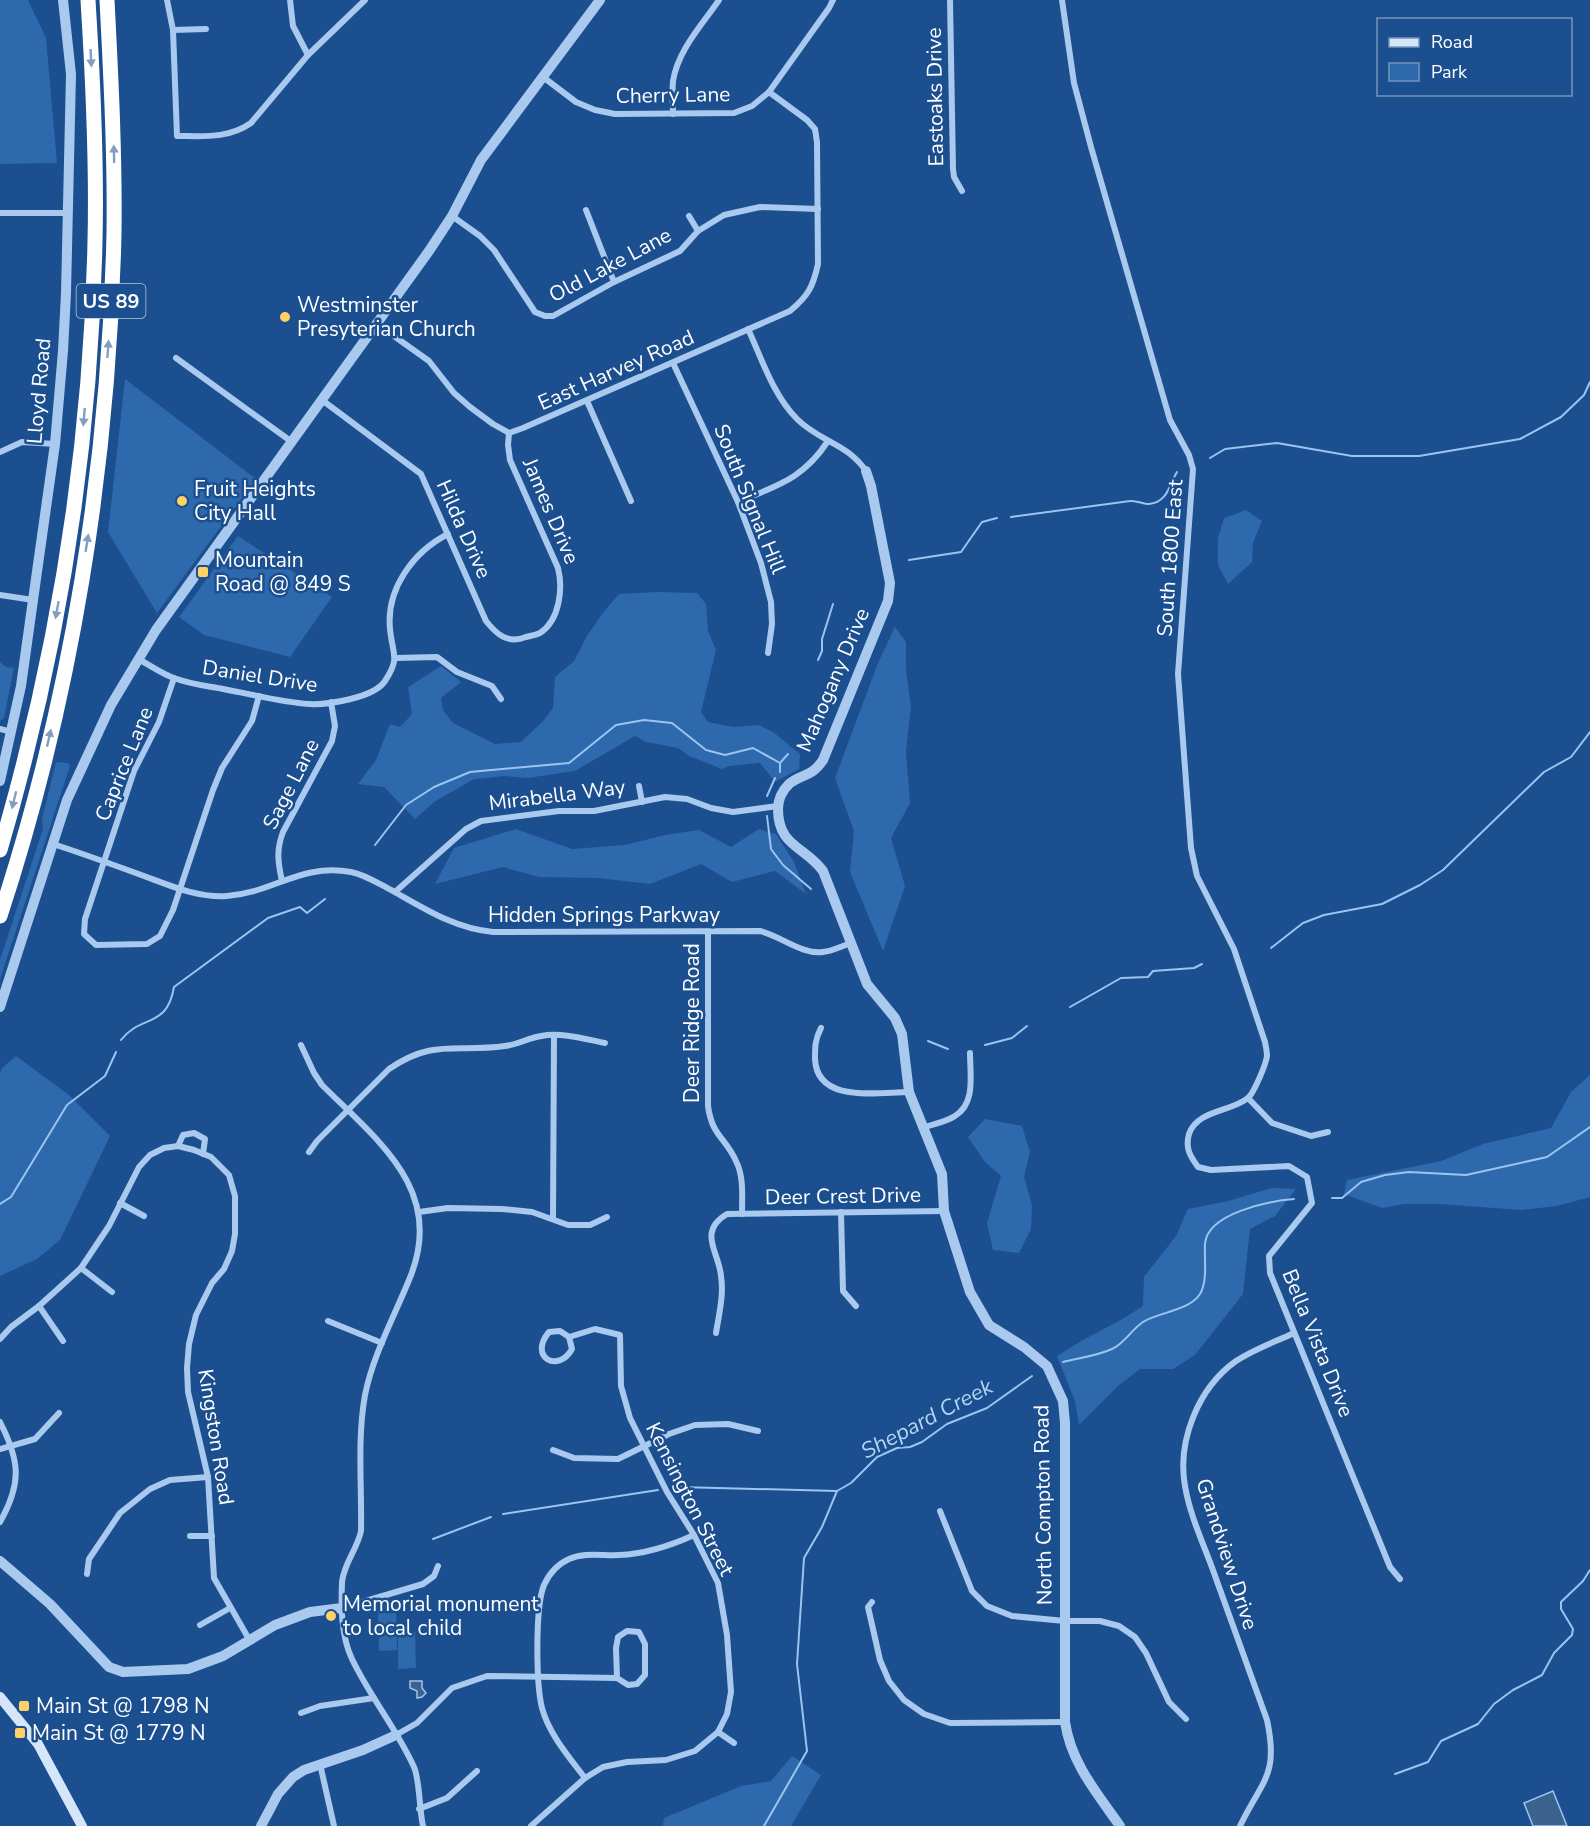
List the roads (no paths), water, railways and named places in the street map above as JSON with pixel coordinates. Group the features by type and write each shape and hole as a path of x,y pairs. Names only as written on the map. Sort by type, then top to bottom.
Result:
{"highway":[{"name":"US 89","path":"0,850 36,716 50,650 72,522 83,430 95,242 94,106 87,0"},
{"name":"US 89","path":"0,916 34,800 48,742 77,601 95,489 107,372 114,231 112,104 107,0"}],"main road":[{"path":"0,1697 38,1744 82,1826"}],"street":[{"name":"Lloyd Road","path":"0,781 12,732 33,600 54,444 63,351 71,75 63,0"},
{"path":"167,0 172,30 177,136 219,135 240,130 260,113 308,55 365,0"},
{"path":"290,0 293,26 308,55"},
{"path":"0,1007 67,800 111,705 138,659 156,630 377,324 452,216 481,160 600,0"},
{"path":"673,114 673,83 676,69 688,45 720,0"},
{"name":"Cherry Lane","path":"543,77 576,102 595,110 615,114 734,113 752,106 769,92 833,0"},
{"name":"Eastoaks Drive","path":"950,0 952,170 962,191"},
{"name":"South 1800 East","path":"1062,0 1074,83 1091,147 1170,420 1189,455 1193,469 1178,674 1191,848 1197,876 1234,949 1265,1042 1267,1058 1248,1098"},
{"path":"172,30 206,29"},
{"name":"East Harvey Road","path":"509,432 523,428 790,311 804,300 814,284 818,264 819,127 769,92"},
{"name":"Old Lake Lane","path":"452,216 480,236 494,250 535,312 544,316 553,316 614,282 680,251 698,231 724,215 760,207 818,209"},
{"path":"586,210 614,282"},
{"path":"0,213 68,213"},
{"path":"689,216 698,231"},
{"path":"377,324 429,361 454,393 470,407 493,424 509,432"},
{"name":"Mahogany Drive","path":"748,329 774,387 796,418 857,458 866,471 890,583 888,600 823,760 809,775 794,780 788,785 782,792 778,806"},
{"path":"176,358 292,442"},
{"name":"South Signal Hill","path":"673,363 738,502 761,563 769,593 772,624 768,653"},
{"name":"Hilda Drive","path":"322,400 421,474 486,621 494,632 505,639"},
{"path":"587,400 631,501"},
{"name":"James Drive","path":"505,639 520,640 540,633 549,623 559,603 561,591 558,568 510,460 509,432"},
{"path":"738,502 789,480 816,459 828,441"},
{"path":"0,452 22,442 54,444"},
{"path":"448,534 430,544 417,555 398,583 390,609 390,630 396,658 437,657 457,672 492,686 501,699"},
{"path":"0,595 33,600"},
{"name":"Daniel Drive","path":"138,659 174,678 310,704 366,695 384,683 396,658"},
{"name":"Caprice Lane","path":"174,678 159,722 134,771 85,919 84,934 96,945 147,944 160,936 180,889"},
{"path":"180,889 222,768 252,721 259,696"},
{"name":"Sage Lane","path":"282,881 277,858 278,846 283,832 332,741 335,726 331,702"},
{"path":"0,729 12,732"},
{"name":"Mirabella Way","path":"639,786 642,802"},
{"name":"Mirabella Way","path":"395,892 466,829 481,821 559,811 594,811 677,797 711,808 733,812 778,806"},
{"path":"778,806 779,825 785,838 796,849 817,862 823,871 867,984 895,1018 903,1034 909,1092 942,1174 944,1210"},
{"name":"Hidden Springs Parkway","path":"53,844 180,889 213,896 230,896 254,891 304,873 338,870 354,873 371,879 457,925 473,930 493,932 760,932 772,934 810,952 824,952 851,943"},
{"name":"Deer Ridge Road","path":"708,932 708,1106 714,1131 733,1155 740,1172 742,1214"},
{"path":"821,1028 815,1041 815,1065 824,1083 834,1090 849,1092 909,1092"},
{"path":"309,1152 317,1141 389,1069 418,1053 437,1048 506,1046 543,1035 571,1036 605,1043"},
{"path":"553,1219 554,1036"},
{"path":"301,1046 322,1085 386,1148 403,1171 418,1212 419,1238 415,1263 382,1343 366,1394 362,1431 361,1531 358,1545 346,1565 342,1580 342,1608 345,1636 352,1658 415,1769 423,1826"},
{"path":"923,1128 955,1116 965,1107 970,1096 970,1053"},
{"path":"1248,1098 1272,1123 1311,1136 1328,1132"},
{"name":"Bella Vista Drive","path":"1248,1098 1201,1119 1191,1128 1187,1141 1188,1153 1198,1167 1211,1170 1289,1166 1307,1177 1312,1203 1269,1256 1270,1273 1390,1567 1400,1579"},
{"path":"0,1339 81,1268 109,1226 139,1167 150,1155 164,1148 178,1146 183,1135 194,1133 205,1139 203,1154"},
{"name":"Kingston Road","path":"178,1146 211,1157 230,1175 235,1206 235,1234 232,1251 224,1269 212,1283 196,1315 189,1344 187,1368 188,1392 208,1477 214,1578 250,1641"},
{"path":"120,1203 144,1216"},
{"path":"418,1212 448,1208 502,1209 532,1212 568,1225 590,1225 607,1217"},
{"name":"Deer Crest Drive","path":"716,1333 722,1297 721,1274 711,1242 712,1230 718,1219 727,1214 944,1210"},
{"name":"North Compton Road","path":"944,1210 970,1292 989,1325 1024,1347 1047,1366 1063,1401 1065,1424 1065,1722 1067,1738 1079,1766 1120,1826"},
{"path":"841,1212 843,1291 856,1306"},
{"path":"81,1268 112,1292"},
{"path":"39,1306 63,1341"},
{"path":"328,1321 382,1343"},
{"name":"Kensington Street","path":"569,1336 595,1329 620,1335 621,1386 630,1418 667,1492 694,1535 718,1583 727,1635 730,1692 727,1714 718,1732"},
{"path":"560,1331 569,1336 572,1349 567,1358 558,1362 551,1361 544,1356 541,1341 549,1332 560,1331"},
{"name":"Grandview Drive","path":"1242,1825 1265,1784 1270,1767 1272,1745 1267,1720 1191,1510 1183,1469 1185,1447 1198,1407 1221,1374 1236,1361 1294,1333"},
{"path":"0,1449 35,1439 58,1413"},
{"path":"0,1422 13,1447 17,1471 11,1503 0,1522"},
{"path":"553,1450 574,1458 618,1459 669,1434 695,1425 728,1424 758,1431"},
{"path":"87,1574 89,1559 120,1513 150,1489 170,1480 208,1477"},
{"path":"940,1511 972,1591 987,1606 1011,1616 1065,1621 1100,1621 1119,1626 1136,1637 1146,1653 1168,1702 1186,1719"},
{"path":"585,1778 557,1740 542,1708 539,1677 539,1606 544,1584 555,1568 570,1558 589,1555 620,1556 666,1548 694,1535"},
{"path":"190,1536 212,1536"},
{"path":"0,1561 50,1604 109,1667 123,1672 188,1669 223,1656 275,1625 310,1612 342,1608 423,1584 434,1576 438,1566"},
{"path":"872,1602 868,1607 872,1627 880,1660 889,1681 904,1700 924,1714 950,1723 1065,1722"},
{"path":"200,1626 230,1608"},
{"path":"261,1826 283,1786 304,1770 363,1750 396,1735 417,1723 453,1689 468,1682 487,1676 617,1678 628,1685 637,1683 645,1675 645,1644 639,1632 627,1631 618,1637 617,1678"},
{"path":"301,1713 320,1706 374,1698"},
{"path":"531,1826 585,1778 603,1767 627,1762 666,1760 695,1751 718,1732 734,1743"},
{"path":"320,1763 334,1826"},
{"path":"419,1809 447,1798 477,1771"}],"waterway":[{"path":"1210,458 1225,449 1277,443 1352,456 1419,456 1520,439 1561,417 1584,395 1590,382"},
{"path":"1011,517 1130,501 1155,503 1167,492 1177,472"},
{"path":"909,560 961,552 982,522 997,518"},
{"path":"818,660 833,604"},
{"path":"375,845 406,805 434,787 470,772 569,763 616,725 644,720 672,723 706,750 725,755 753,748 780,763 780,772"},
{"path":"1271,948 1303,923 1324,915 1382,904 1420,885 1443,870 1544,772 1571,757 1590,732"},
{"path":"780,763 788,754"},
{"path":"767,796 775,778"},
{"path":"767,816 771,849 783,865 811,889"},
{"path":"121,1040 129,1032 152,1020 166,1009 174,987 268,918 300,907 307,913 325,899"},
{"path":"1070,1007 1121,978 1148,977 1153,971 1194,968 1202,964"},
{"path":"985,1045 1012,1038 1027,1026"},
{"path":"928,1041 948,1049"},
{"path":"0,1204 11,1197 67,1105 105,1076 116,1052"},
{"name":"Shepard Creek","path":"1332,1198 1342,1198 1361,1182 1385,1175 1409,1172 1466,1175 1547,1157 1590,1127"},
{"name":"Shepard Creek","path":"1063,1362 1112,1349 1143,1322 1181,1308 1195,1300 1204,1283 1205,1244 1208,1233 1216,1224 1256,1206 1294,1199"},
{"name":"Shepard Creek","path":"679,1487 837,1491 851,1483 877,1457 897,1448 910,1447 922,1442 947,1424 987,1408 1032,1376"},
{"name":"Shepard Creek","path":"503,1514 658,1490"},
{"name":"Shepard Creek","path":"764,1826 807,1751 797,1664 804,1558 822,1527 837,1491"},
{"name":"Shepard Creek","path":"433,1539 491,1517"},
{"path":"1395,1774 1428,1762 1441,1741 1478,1724 1494,1704 1513,1690 1542,1675 1554,1653 1572,1635 1573,1629 1561,1609 1561,1602 1583,1581 1590,1570"}],"place":[{"name":"Westminster Presyterian Church","path":"285,317"},
{"name":"Fruit Heights City Hall","path":"182,501"},
{"name":"Mountain Road @ 849 S","path":"203,572"},
{"name":"Memorial monument to local child","path":"331,1616"},
{"name":"Main St @ 1798 N","path":"24,1706"},
{"name":"Main St @ 1779 N","path":"20,1733"}]}
